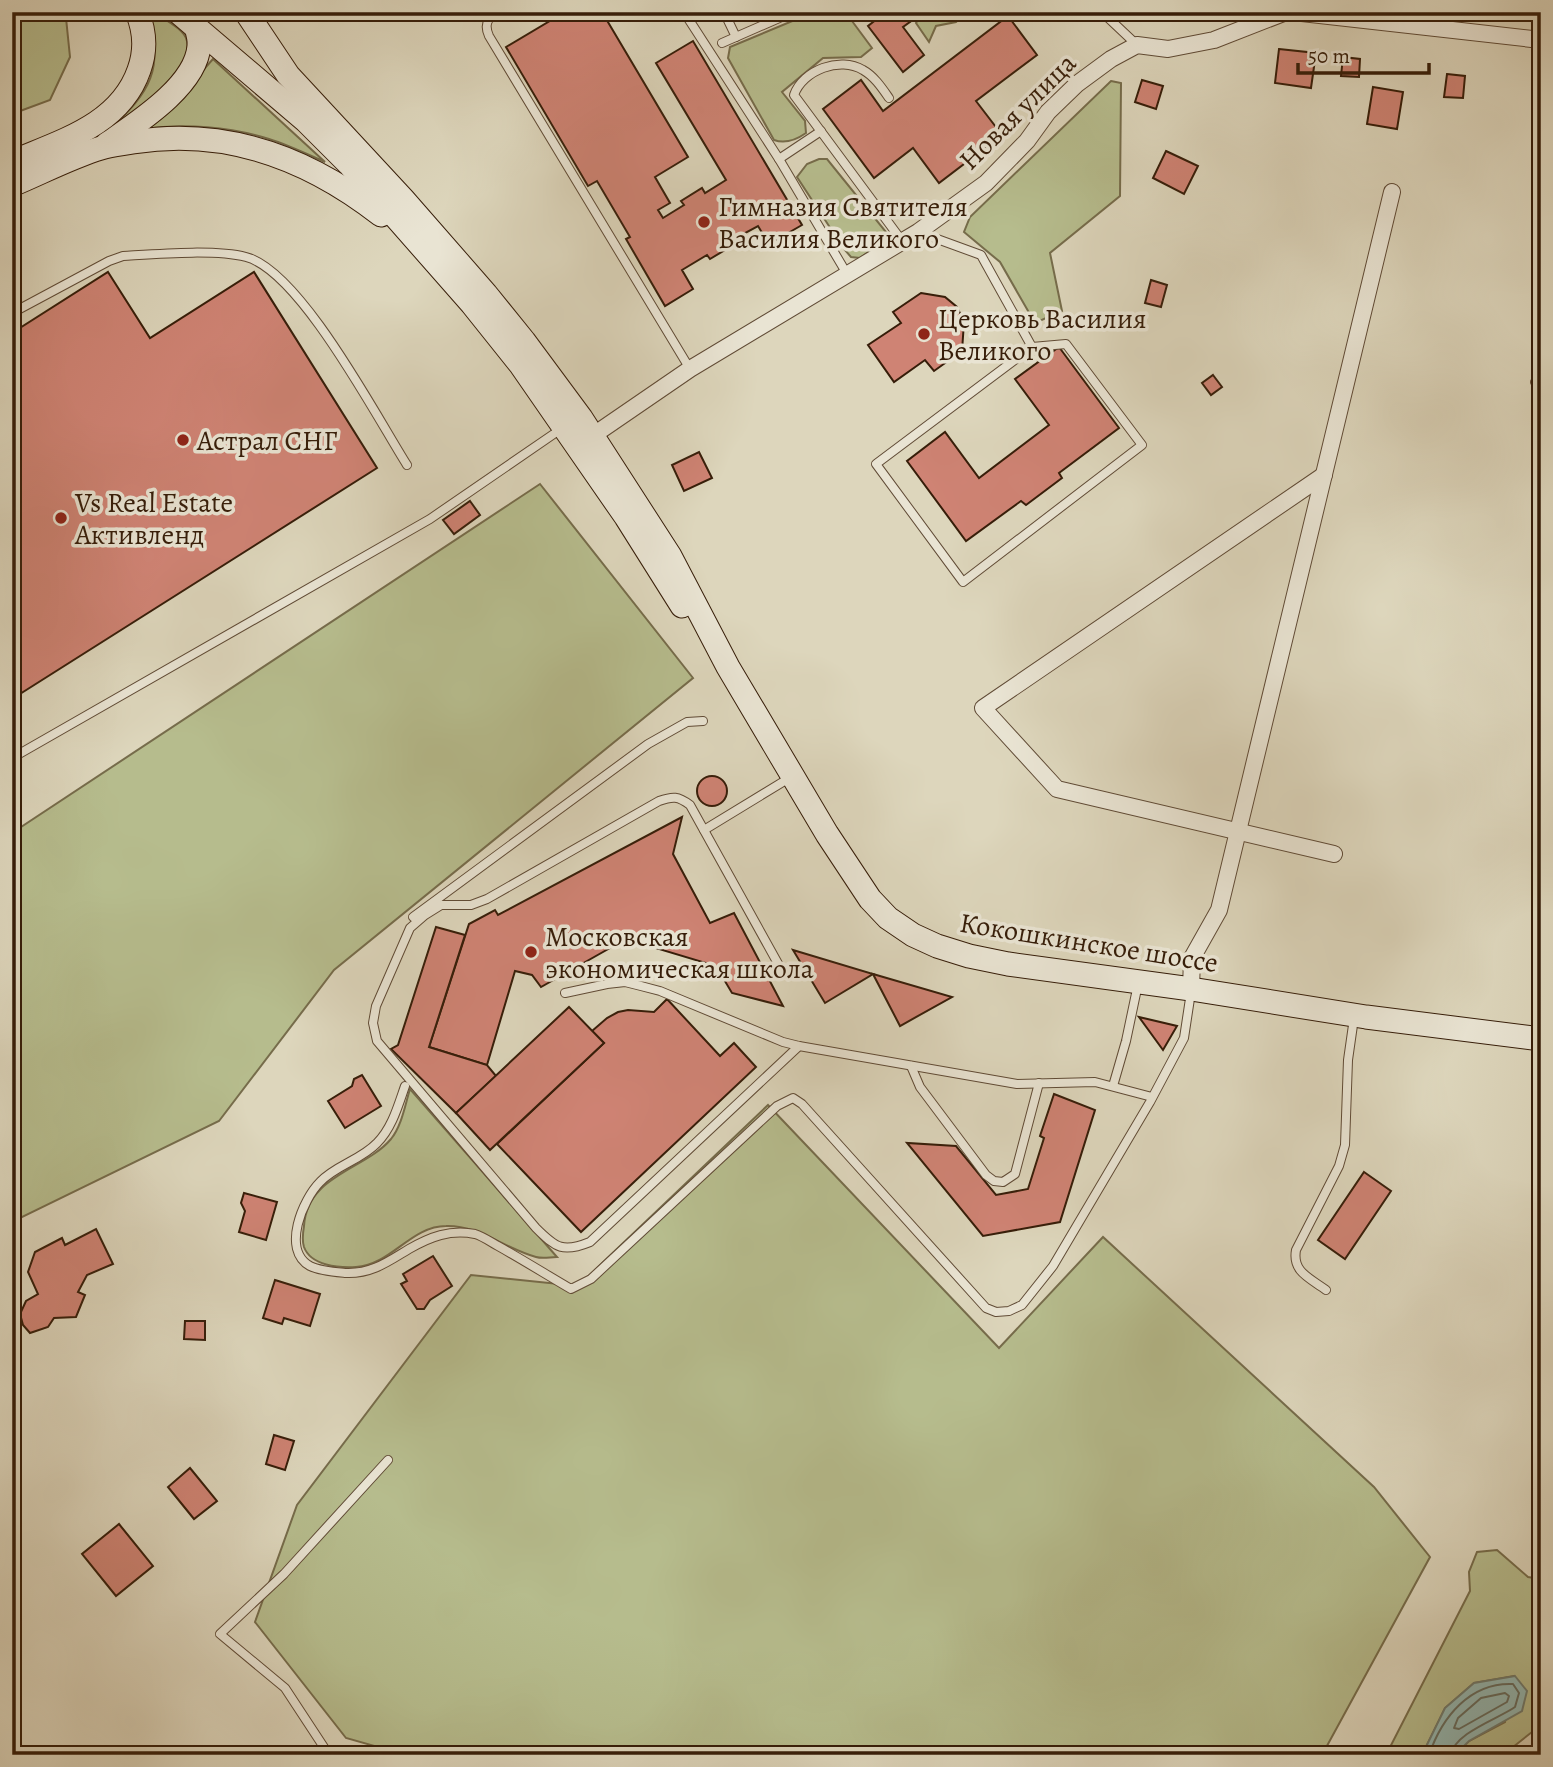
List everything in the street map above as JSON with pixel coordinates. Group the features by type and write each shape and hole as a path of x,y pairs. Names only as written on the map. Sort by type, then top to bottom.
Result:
{"main road":[{"path":"12,162 90,127 119,106 131,88 142,61 144,43 137,12"},
{"path":"246,12 288,75 403,200 510,323 578,436"},
{"path":"191,16 358,154"},
{"path":"12,185 101,148 153,110 180,84 198,54 199,40 191,16"},
{"path":"191,16 349,164 453,283 578,436"},
{"path":"101,148 184,137 240,144 282,157 327,178 360,199 392,224 453,283"},
{"name":"Кокошкинское шоссе","path":"578,436 670,556 727,667 870,899 888,918 913,935 952,952 979,959 1354,1015 1541,1039"}],"street":[{"path":"1137,45 1157,49 1185,48 1214,40 1286,12"},
{"path":"1293,12 1541,40"},
{"name":"Новая улица","path":"578,436 918,232 986,183 1027,141 1048,112 1077,84 1104,63 1137,45"},
{"path":"1191,989 1192,958 1219,910 1392,192"},
{"path":"1324,475 983,708 1057,789 1334,853"}],"lane":[{"path":"497,12 485,27 489,36 690,369"},
{"path":"684,12 779,159 847,274"},
{"path":"724,12 736,37"},
{"path":"722,43 793,12"},
{"path":"1102,12 1137,45"},
{"path":"890,98 866,71 854,65 825,66 798,86 794,95 902,242"},
{"path":"779,159 821,131"},
{"path":"918,232 981,255 1032,347"},
{"path":"12,313 123,256 226,254 248,257 263,264 300,298 322,328 407,465"},
{"path":"1066,344 1142,445 963,582 876,464 1032,347 1066,344"},
{"path":"12,758 578,436"},
{"path":"413,917 648,744 687,723 703,721"},
{"path":"704,830 793,776"},
{"path":"781,969 690,805 680,797 671,796 486,899 471,905 442,905 425,915 410,928 376,1006 373,1023 377,1041 536,1228 562,1249 575,1248 590,1242 799,1046"},
{"path":"565,993 625,982 660,991 783,1042 799,1046 1017,1084 1095,1082 1152,1097"},
{"path":"1113,1086 1139,983"},
{"path":"405,1086 396,1115 379,1142 320,1181 311,1194 301,1213 296,1243 299,1256 310,1266 349,1273 371,1271 436,1235 477,1234 571,1289 591,1279 777,1106 793,1098 802,1104 986,1308 996,1312 1009,1311 1023,1305 1039,1287 1152,1097 1184,1038 1191,989"},
{"path":"1326,1290 1298,1270 1294,1261 1296,1250 1339,1166 1345,1145 1348,1060 1354,1015"},
{"path":"911,1066 920,1087 986,1175 994,1181 1003,1182 1015,1174 1039,1083"},
{"path":"329,1755 285,1688 220,1634 284,1574 388,1460"}],"green space":[{"path":"12,12 52,12 66,18 70,57 50,100 12,114"},
{"path":"148,12 154,12 182,32 187,41 187,53 181,66 159,92 109,130 135,103 150,78 155,49"},
{"path":"814,12 863,12 852,21 872,48 861,57 823,58 782,92 805,121 806,133 790,141 774,140 728,58 730,47"},
{"path":"923,12 966,12 956,22 936,26 929,42 916,23"},
{"path":"213,59 325,162 276,141 239,132 191,126 144,129 174,103"},
{"path":"1111,81 1121,83 1120,196 1050,253 1062,311 1035,323 1000,262 964,232 970,217"},
{"path":"827,159 886,232 885,240 860,258 851,257 844,249 797,177 807,164"},
{"path":"1541,192 1541,292 1533,294 1534,201"},
{"path":"540,484 693,678 334,970 219,1121 12,1222 12,833"},
{"path":"410,1089 557,1257 536,1257 481,1233 446,1226 422,1232 368,1265 334,1266 319,1262 308,1253 303,1245 303,1236 308,1209 315,1195 339,1175 380,1150 391,1139 401,1121"},
{"path":"768,1105 999,1348 1103,1237 1374,1487 1430,1557 1322,1755 406,1755 346,1738 255,1622 297,1505 471,1275 578,1286"},
{"path":"1497,1550 1528,1577 1541,1579 1541,1732 1537,1728 1503,1755 1455,1755 1469,1741 1505,1722 1514,1676 1474,1683 1445,1708 1422,1755 1386,1755 1470,1591 1469,1572 1477,1552"}],"water":[{"path":"1515,1676 1527,1691 1522,1711 1469,1741 1455,1755 1422,1755 1445,1708 1474,1683"}],"building":[{"path":"565,12 602,12 688,157 655,177 670,203 658,210 663,218 684,205 681,201 702,188 705,193 726,180 656,63 693,41 802,225 769,244 758,226 732,240 735,244 710,259 707,255 682,270 693,289 665,306 626,239 630,237 597,181 588,186 506,47"},
{"path":"754,12 770,12 758,19"},
{"path":"886,12 908,12 914,19 903,27 924,55 903,72 868,26"},
{"path":"1008,16 1037,55 976,101 1002,135 939,183 913,148 874,178 823,109 861,80 883,111"},
{"path":"1279,49 1316,53 1311,88 1275,83"},
{"path":"1343,57 1360,59 1359,77 1341,76"},
{"path":"1536,73 1541,73 1541,102 1533,101"},
{"path":"1447,74 1465,76 1463,98 1444,97"},
{"path":"1142,80 1163,86 1156,109 1135,102"},
{"path":"1373,87 1403,92 1397,129 1367,124"},
{"path":"1166,151 1198,166 1184,194 1153,178"},
{"path":"108,272 150,338 254,272 377,468 12,699 12,333"},
{"path":"1151,280 1167,285 1161,307 1145,303"},
{"name":"Церковь Василия Великого","path":"921,293 945,297 957,307 964,322 962,351 934,371 925,360 894,382 868,345 901,323 893,312"},
{"path":"1059,347 1119,428 1059,473 1062,478 1026,505 1021,501 966,541 907,461 945,432 979,478 1049,425 1015,379"},
{"path":"1213,375 1222,387 1211,395 1202,383"},
{"path":"699,452 712,478 684,491 672,465"},
{"path":"470,501 480,515 454,534 443,520"},
{"path":"712,776 723,780 727,791 723,802 712,806 701,802 697,791 701,780"},
{"name":"Московская экономическая школа","path":"682,817 673,854 710,923 734,913 783,1006 732,993 716,966 626,939 541,987 532,975 515,971 487,1065 429,1047 469,924 495,910 498,915"},
{"path":"436,927 465,935 429,1047 487,1065 496,1076 456,1113 391,1049 398,1045"},
{"path":"793,950 873,974 825,1003"},
{"path":"873,974 952,997 900,1026"},
{"path":"667,999 720,1056 734,1043 756,1067 581,1232 497,1144 604,1043 592,1031 607,1018 628,1010 654,1012"},
{"path":"569,1007 604,1043 490,1150 456,1113"},
{"path":"1139,1017 1177,1026 1163,1050"},
{"path":"362,1075 381,1106 345,1128 328,1101 352,1086 354,1079"},
{"path":"1054,1094 1095,1110 1060,1222 983,1236 907,1143 956,1146 996,1195 1028,1189 1044,1138 1040,1136"},
{"path":"1364,1172 1391,1191 1345,1259 1318,1240"},
{"path":"244,1193 277,1202 266,1240 239,1232 245,1211 241,1203"},
{"path":"96,1229 113,1264 87,1275 78,1292 85,1295 76,1317 54,1318 48,1327 30,1333 23,1325 20,1314 26,1301 38,1294 28,1272 35,1252 62,1238 65,1245"},
{"path":"433,1256 452,1286 430,1300 424,1309 417,1309 401,1284 407,1281 403,1274"},
{"path":"275,1280 320,1294 310,1326 284,1318 282,1324 263,1318"},
{"path":"185,1321 205,1321 205,1340 184,1339"},
{"path":"274,1435 294,1441 285,1470 266,1464"},
{"path":"190,1468 217,1501 194,1519 168,1487"},
{"path":"119,1524 153,1566 116,1596 82,1554"}],"place":[{"name":"Гимназия Святителя Василия Великого","path":"704,222"},
{"name":"Церковь Василия Великого","path":"924,334"},
{"name":"Астрал СНГ","path":"183,440"},
{"name":"Vs Real Estate Активленд","path":"61,518"},
{"name":"Московская экономическая школа","path":"531,952"}]}
